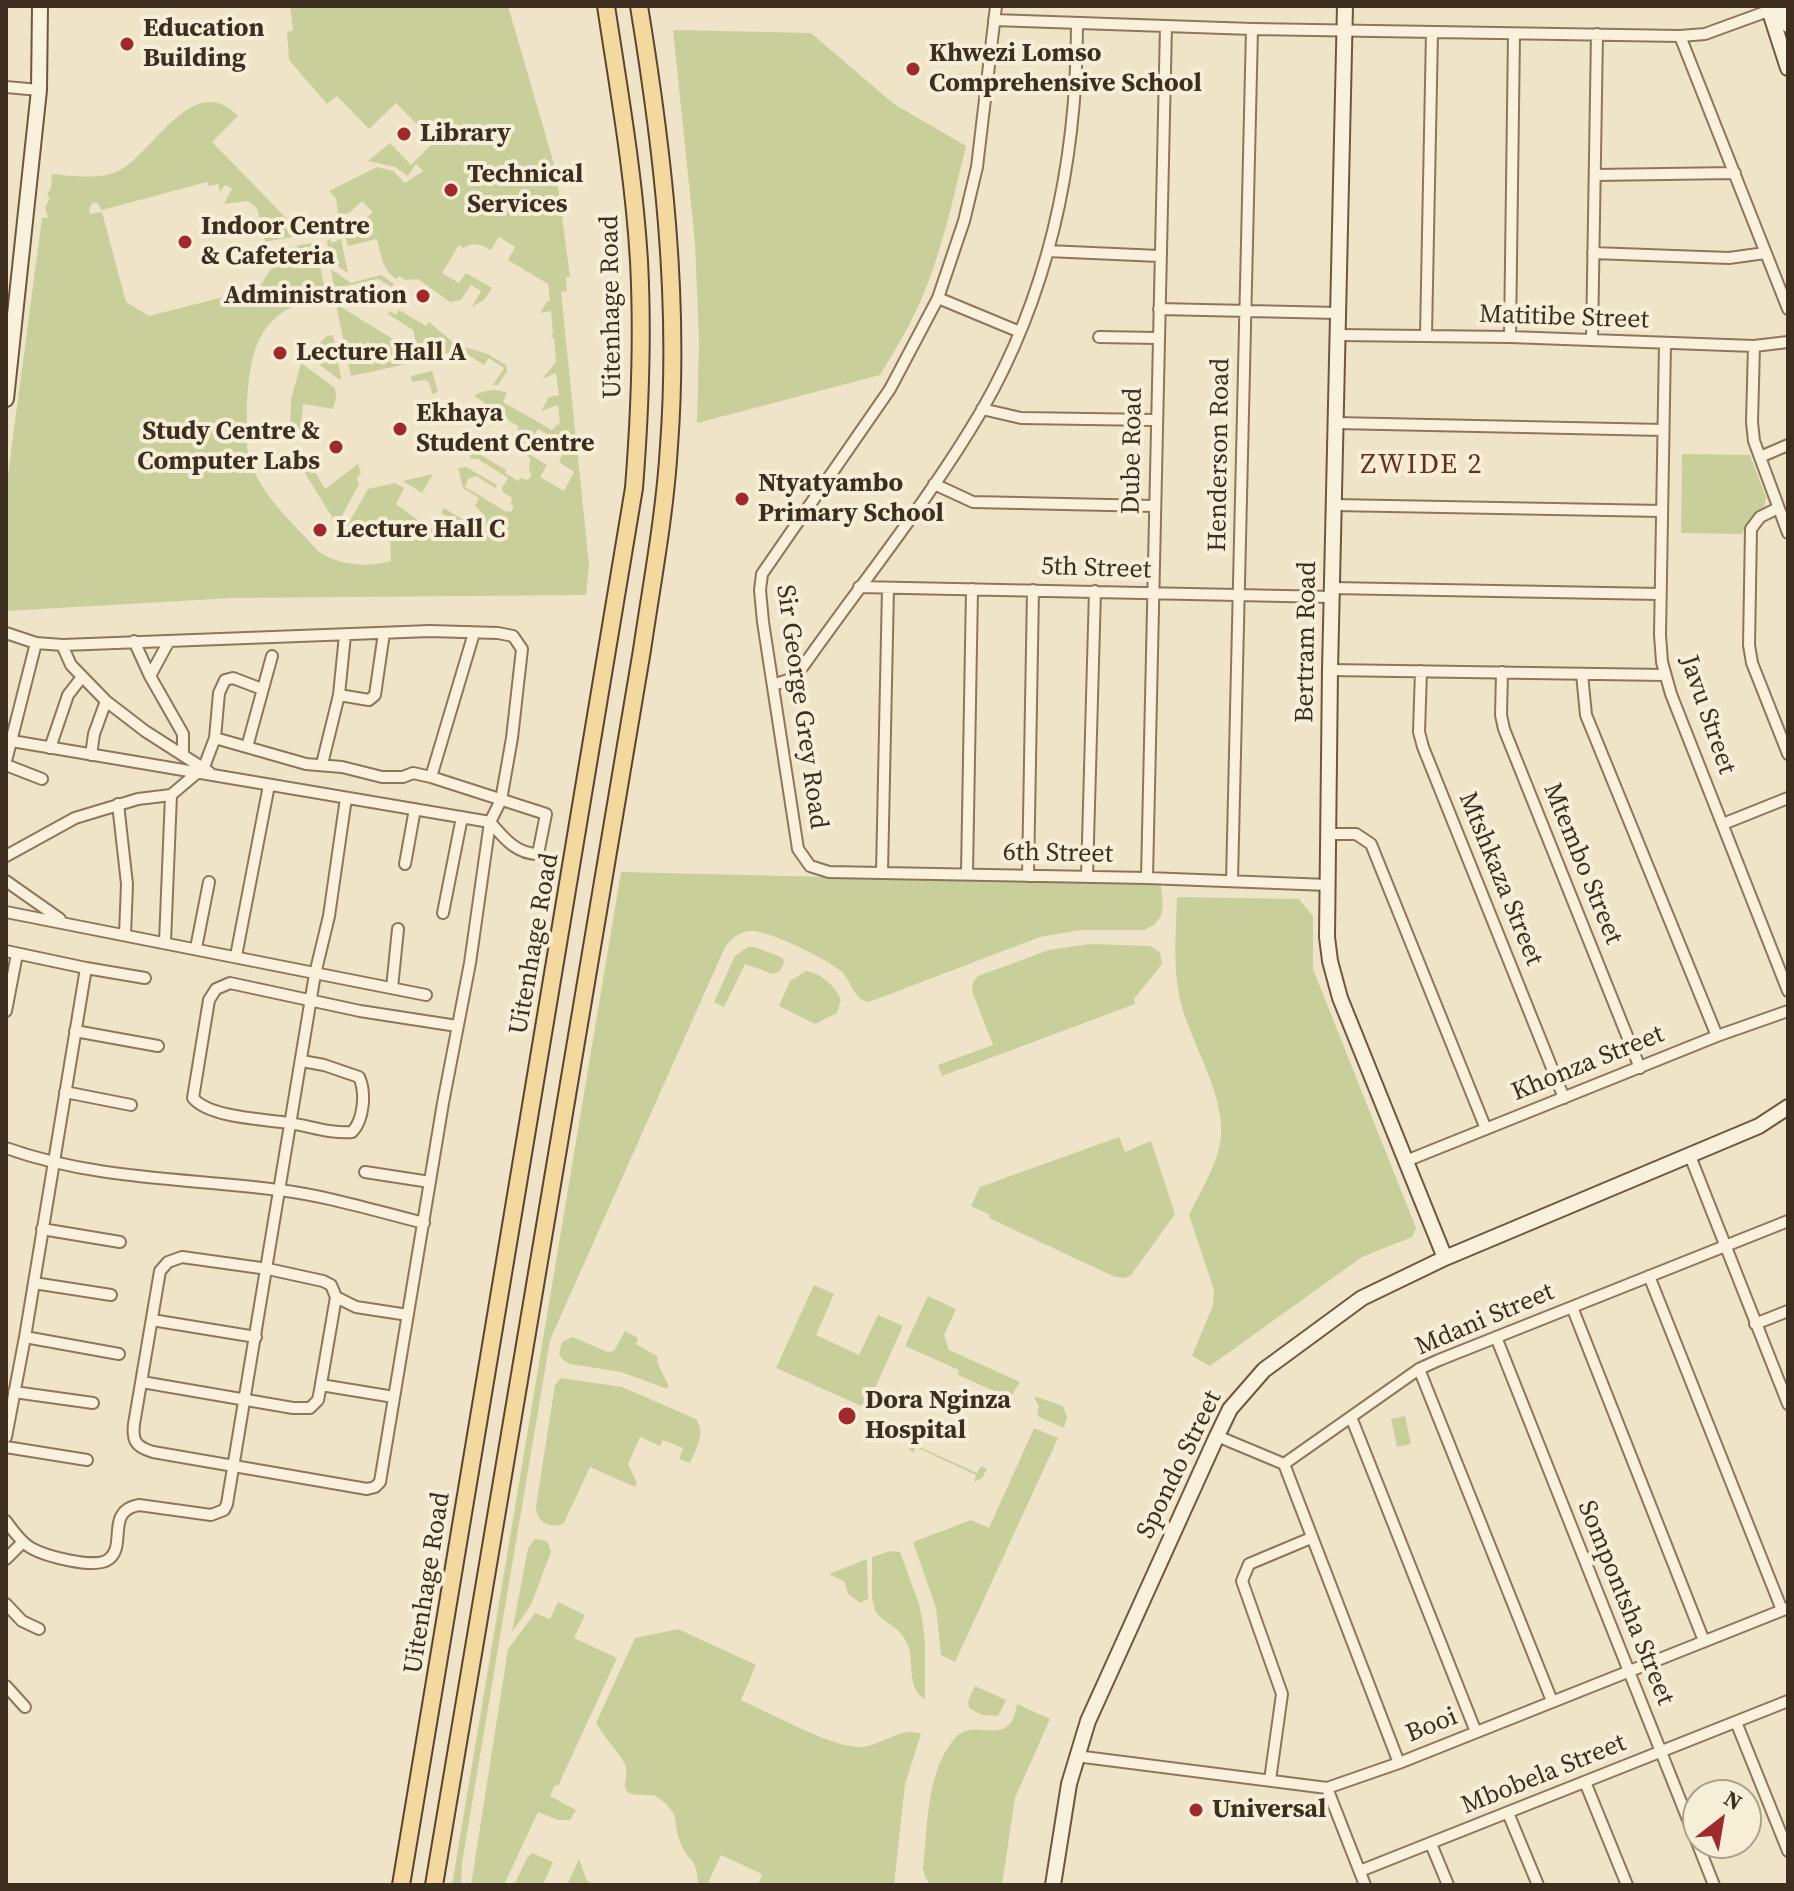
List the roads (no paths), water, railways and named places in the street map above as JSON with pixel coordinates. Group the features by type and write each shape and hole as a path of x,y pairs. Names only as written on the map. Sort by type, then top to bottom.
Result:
{"main road":[{"name":"Uitenhage Road","path":"401,1885 634,488 640,375 639,260 632,183 606,6"},
{"path":"434,1885 640,665 667,481 672,332 667,207 639,6"}],"street":[{"path":"6,399 39,90 40,6"},
{"name":"Sir George Grey Road","path":"798,849 761,603 762,574 890,389 938,298 974,181 996,6"},
{"name":"Bertram Road","path":"1345,6 1327,937 1334,979 1445,1258"},
{"path":"994,20 1252,29 1680,36 1705,34 1773,8"},
{"path":"1773,8 1788,25"},
{"path":"1773,8 1788,68"},
{"path":"773,685 791,679 799,671 934,484 982,409 1020,332 1048,251 1063,191 1072,139 1077,24"},
{"name":"Dube Road","path":"1147,878 1166,26"},
{"name":"Henderson Road","path":"1232,881 1252,29"},
{"path":"1426,335 1432,32"},
{"path":"1510,337 1514,34"},
{"path":"1592,340 1597,34"},
{"path":"1680,36 1788,309"},
{"path":"6,87 39,90"},
{"path":"1595,175 1735,173"},
{"path":"1048,251 1159,256"},
{"path":"1593,253 1729,258 1765,253"},
{"path":"938,298 1020,332"},
{"path":"1159,309 1338,313"},
{"name":"Matitibe Street","path":"1338,335 1510,337 1754,346 1788,342"},
{"path":"1099,337 1157,338"},
{"name":"Javu Street","path":"1665,343 1660,594 1660,635 1665,675 1788,991"},
{"path":"1754,346 1752,422 1760,457 1788,533"},
{"path":"982,409 1021,418 1155,420"},
{"path":"1336,423 1663,430"},
{"path":"1760,457 1788,445"},
{"path":"934,484 973,502 1154,506"},
{"path":"1334,505 1662,511"},
{"path":"1778,508 1760,517 1751,529 1749,645 1752,663 1788,754"},
{"name":"5th Street","path":"859,587 1239,595 1332,592 1660,594"},
{"path":"882,872 888,588"},
{"path":"967,873 972,589"},
{"path":"1028,876 1033,590"},
{"path":"1087,877 1095,591"},
{"path":"6,633 36,643 62,645 384,633 474,633 513,636 522,649 512,738 501,800 490,822 483,887 380,1482 367,1489 153,1452 135,1444 132,1437 160,1271 168,1262 182,1257 268,1269 323,1281 336,1290 336,1297 318,1400 310,1408 142,1382"},
{"path":"339,695 369,700 375,695 384,633"},
{"path":"431,777 474,633"},
{"path":"322,764 339,695 345,635"},
{"path":"134,641 183,734 183,755"},
{"path":"150,676 169,641"},
{"path":"36,643 9,740 6,763 42,779"},
{"path":"62,645 71,665 106,701 200,770"},
{"path":"247,747 272,656"},
{"path":"1330,670 1665,675"},
{"name":"Mtshkaza Street","path":"1421,671 1420,738 1564,1098"},
{"name":"Mtembo Street","path":"1502,672 1501,715 1507,739 1640,1068"},
{"path":"1582,674 1586,715 1717,1036"},
{"path":"50,748 68,695 82,677"},
{"path":"6,856 75,818 154,795 171,795 200,770 215,738 219,693 225,680 233,678 262,689"},
{"path":"91,755 94,734 106,701"},
{"path":"9,740 200,770 213,775 490,822 506,840 525,854 538,854 546,814 431,777 413,773 403,777 382,777 295,761 215,738"},
{"path":"236,956 269,785"},
{"path":"165,942 171,795"},
{"path":"6,1521 23,1542 40,1552 65,1559 101,1563 114,1553 120,1518 131,1506 211,1515 224,1510 235,1466 315,974 329,916 346,798"},
{"path":"1723,824 1788,798"},
{"path":"118,804 127,884 125,935"},
{"path":"405,864 415,809"},
{"path":"443,913 462,817"},
{"path":"1329,834 1360,835 1371,844 1486,1129"},
{"name":"6th Street","path":"798,849 806,863 829,872 967,873 1328,885"},
{"path":"6,881 66,923"},
{"path":"196,948 209,882"},
{"path":"6,912 426,995"},
{"path":"392,988 398,929"},
{"path":"6,1011 11,953 145,978"},
{"path":"6,1437 86,968"},
{"path":"302,1061 359,1077 363,1085 360,1119 352,1132 340,1133 264,1121 199,1106 193,1098 209,1000 216,989 230,983 360,1011 457,1026"},
{"name":"Khonza Street","path":"1406,1161 1717,1036 1788,1011"},
{"path":"75,1031 158,1046"},
{"path":"65,1092 131,1105"},
{"name":"Spondo Street","path":"1053,1885 1076,1756 1101,1688 1230,1409 1264,1370 1362,1298 1445,1258 1759,1126 1788,1107"},
{"name":"Spondo Street","path":"1759,1126 1788,1119"},
{"path":"6,1148 53,1163 154,1180 280,1190 424,1223"},
{"path":"1690,1156 1788,1404"},
{"path":"365,1172 430,1182"},
{"name":"Mdani Street","path":"1284,1464 1419,1369 1788,1221"},
{"path":"42,1229 120,1242"},
{"path":"1649,1276 1785,1609"},
{"path":"34,1283 111,1295"},
{"path":"336,1297 356,1307 408,1315"},
{"path":"1572,1307 1704,1641"},
{"path":"1755,1324 1788,1311"},
{"path":"152,1320 256,1337"},
{"path":"25,1337 119,1354"},
{"name":"Sompontsha Street","path":"1496,1337 1714,1885"},
{"path":"1419,1369 1552,1701"},
{"path":"321,1385 394,1397"},
{"path":"14,1392 93,1403"},
{"path":"1351,1417 1476,1732"},
{"path":"1217,1436 1284,1464 1399,1763"},
{"path":"6,1447 87,1460"},
{"path":"1270,1780 1282,1694 1242,1581 1249,1564 1311,1538"},
{"path":"6,1559 23,1542"},
{"path":"6,1604 22,1621 39,1629"},
{"name":"Booi","path":"1076,1756 1327,1788 1399,1763 1785,1609"},
{"path":"6,1686 25,1707"},
{"name":"Mbobela Street","path":"1360,1871 1788,1701"},
{"path":"1736,1722 1788,1851"},
{"path":"1585,1782 1627,1885"},
{"path":"1327,1788 1365,1885"},
{"path":"1508,1813 1538,1885"},
{"path":"1431,1844 1448,1885"}],"place":[{"name":"Education Building","path":"127,44"},
{"name":"Khwezi Lomso Comprehensive School","path":"913,69"},
{"name":"Library","path":"404,134"},
{"name":"Technical Services","path":"451,190"},
{"name":"Indoor Centre & Cafeteria","path":"185,242"},
{"name":"Administration","path":"423,296"},
{"name":"Lecture Hall A","path":"280,353"},
{"name":"Ekhaya Student Centre","path":"400,429"},
{"name":"Study Centre & Computer Labs","path":"336,447"},
{"name":"Ntyatyambo Primary School","path":"742,499"},
{"name":"Lecture Hall C","path":"320,530"},
{"name":"Dora Nginza Hospital","path":"847,1416"},
{"name":"Universal","path":"1196,1810"}],"district":[{"name":"ZWIDE 2","path":"1422,466"}]}
